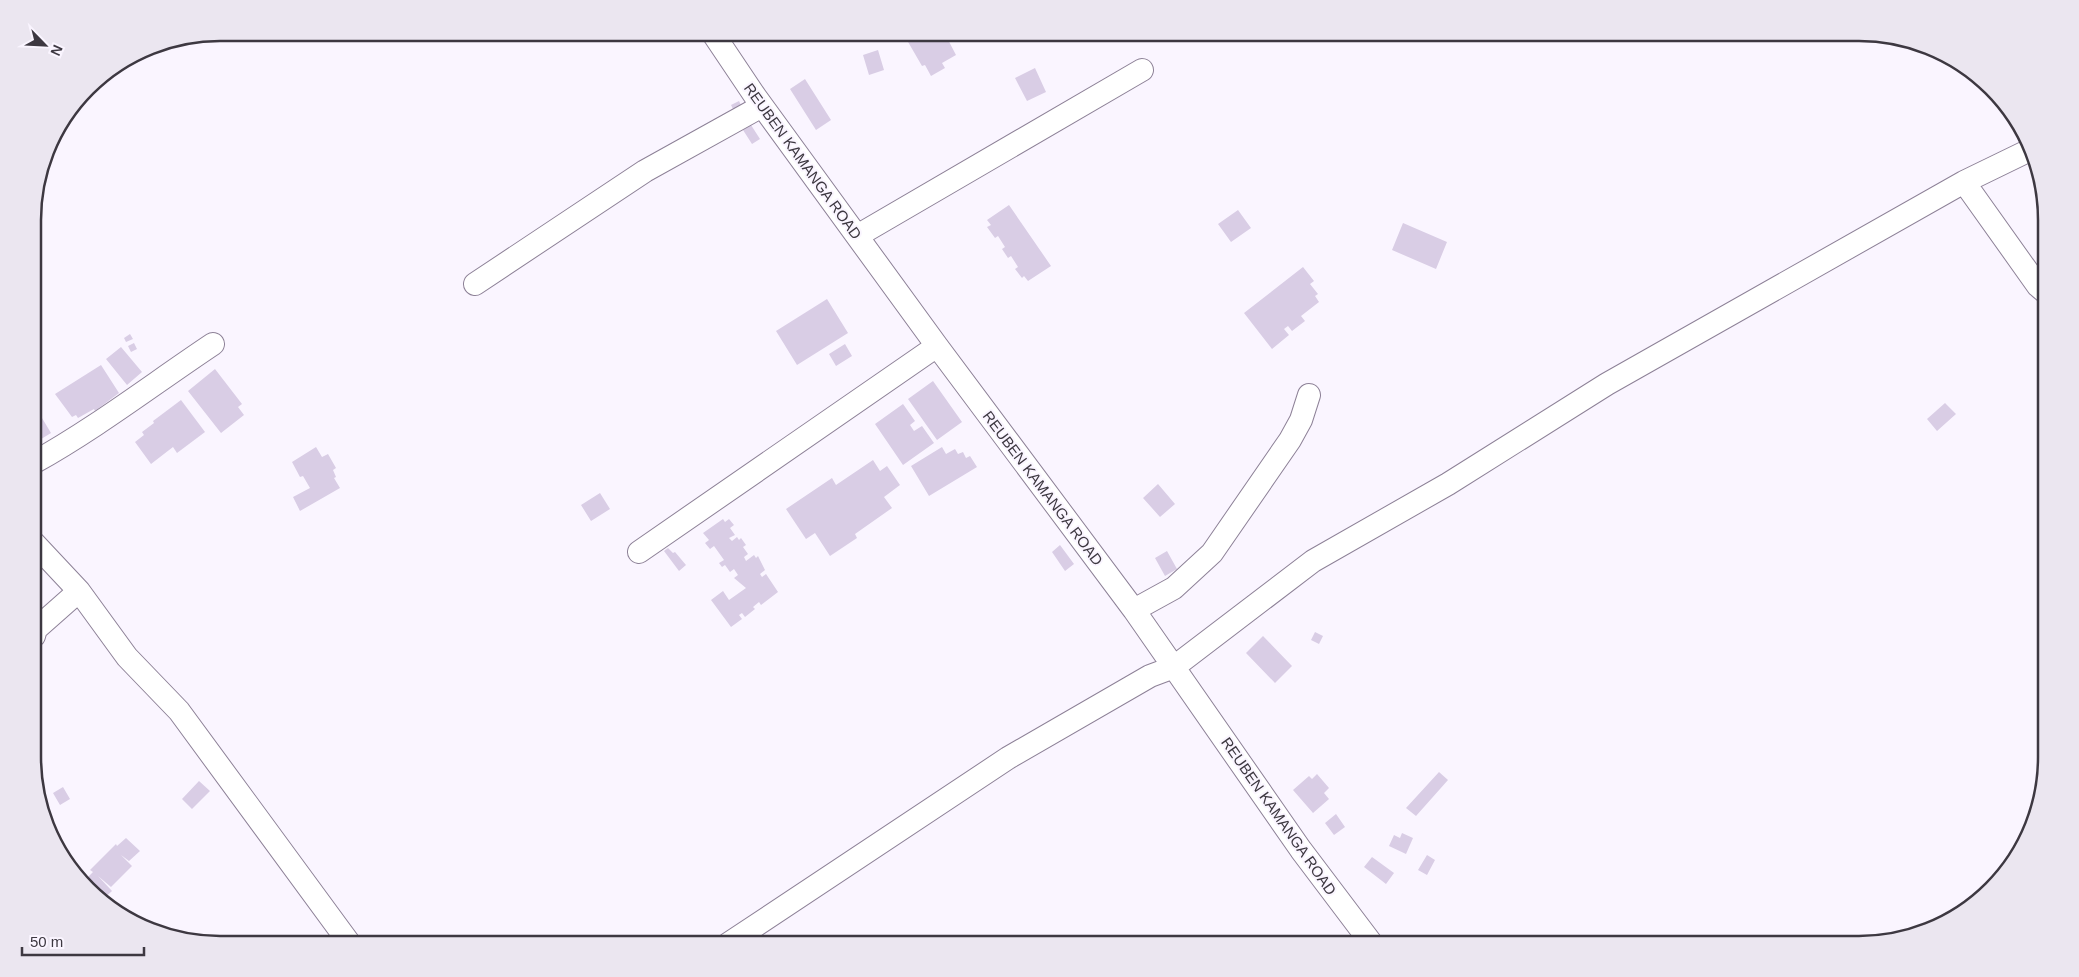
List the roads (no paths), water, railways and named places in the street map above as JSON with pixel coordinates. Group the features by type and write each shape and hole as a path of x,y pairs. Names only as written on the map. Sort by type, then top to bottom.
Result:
{"street":[{"name":"REUBEN KAMANGA ROAD","path":"718,41 762,106 937,346 1134,610 1301,850 1366,936"},
{"path":"857,236 1142,70"},
{"path":"475,284 645,171 762,106"},
{"path":"740,936 1008,758 1150,676 1174,667 1313,561 1448,484 1608,384 1964,182 2024,153"},
{"path":"1964,182 2038,286"},
{"path":"42,459 87,432 146,388 213,344"},
{"path":"639,552 937,346"},
{"path":"1134,610 1174,588 1212,552 1290,440 1301,420 1309,395"},
{"path":"41,551 79,591 127,656 179,711 344,936"},
{"path":"41,624 79,591"}]}
